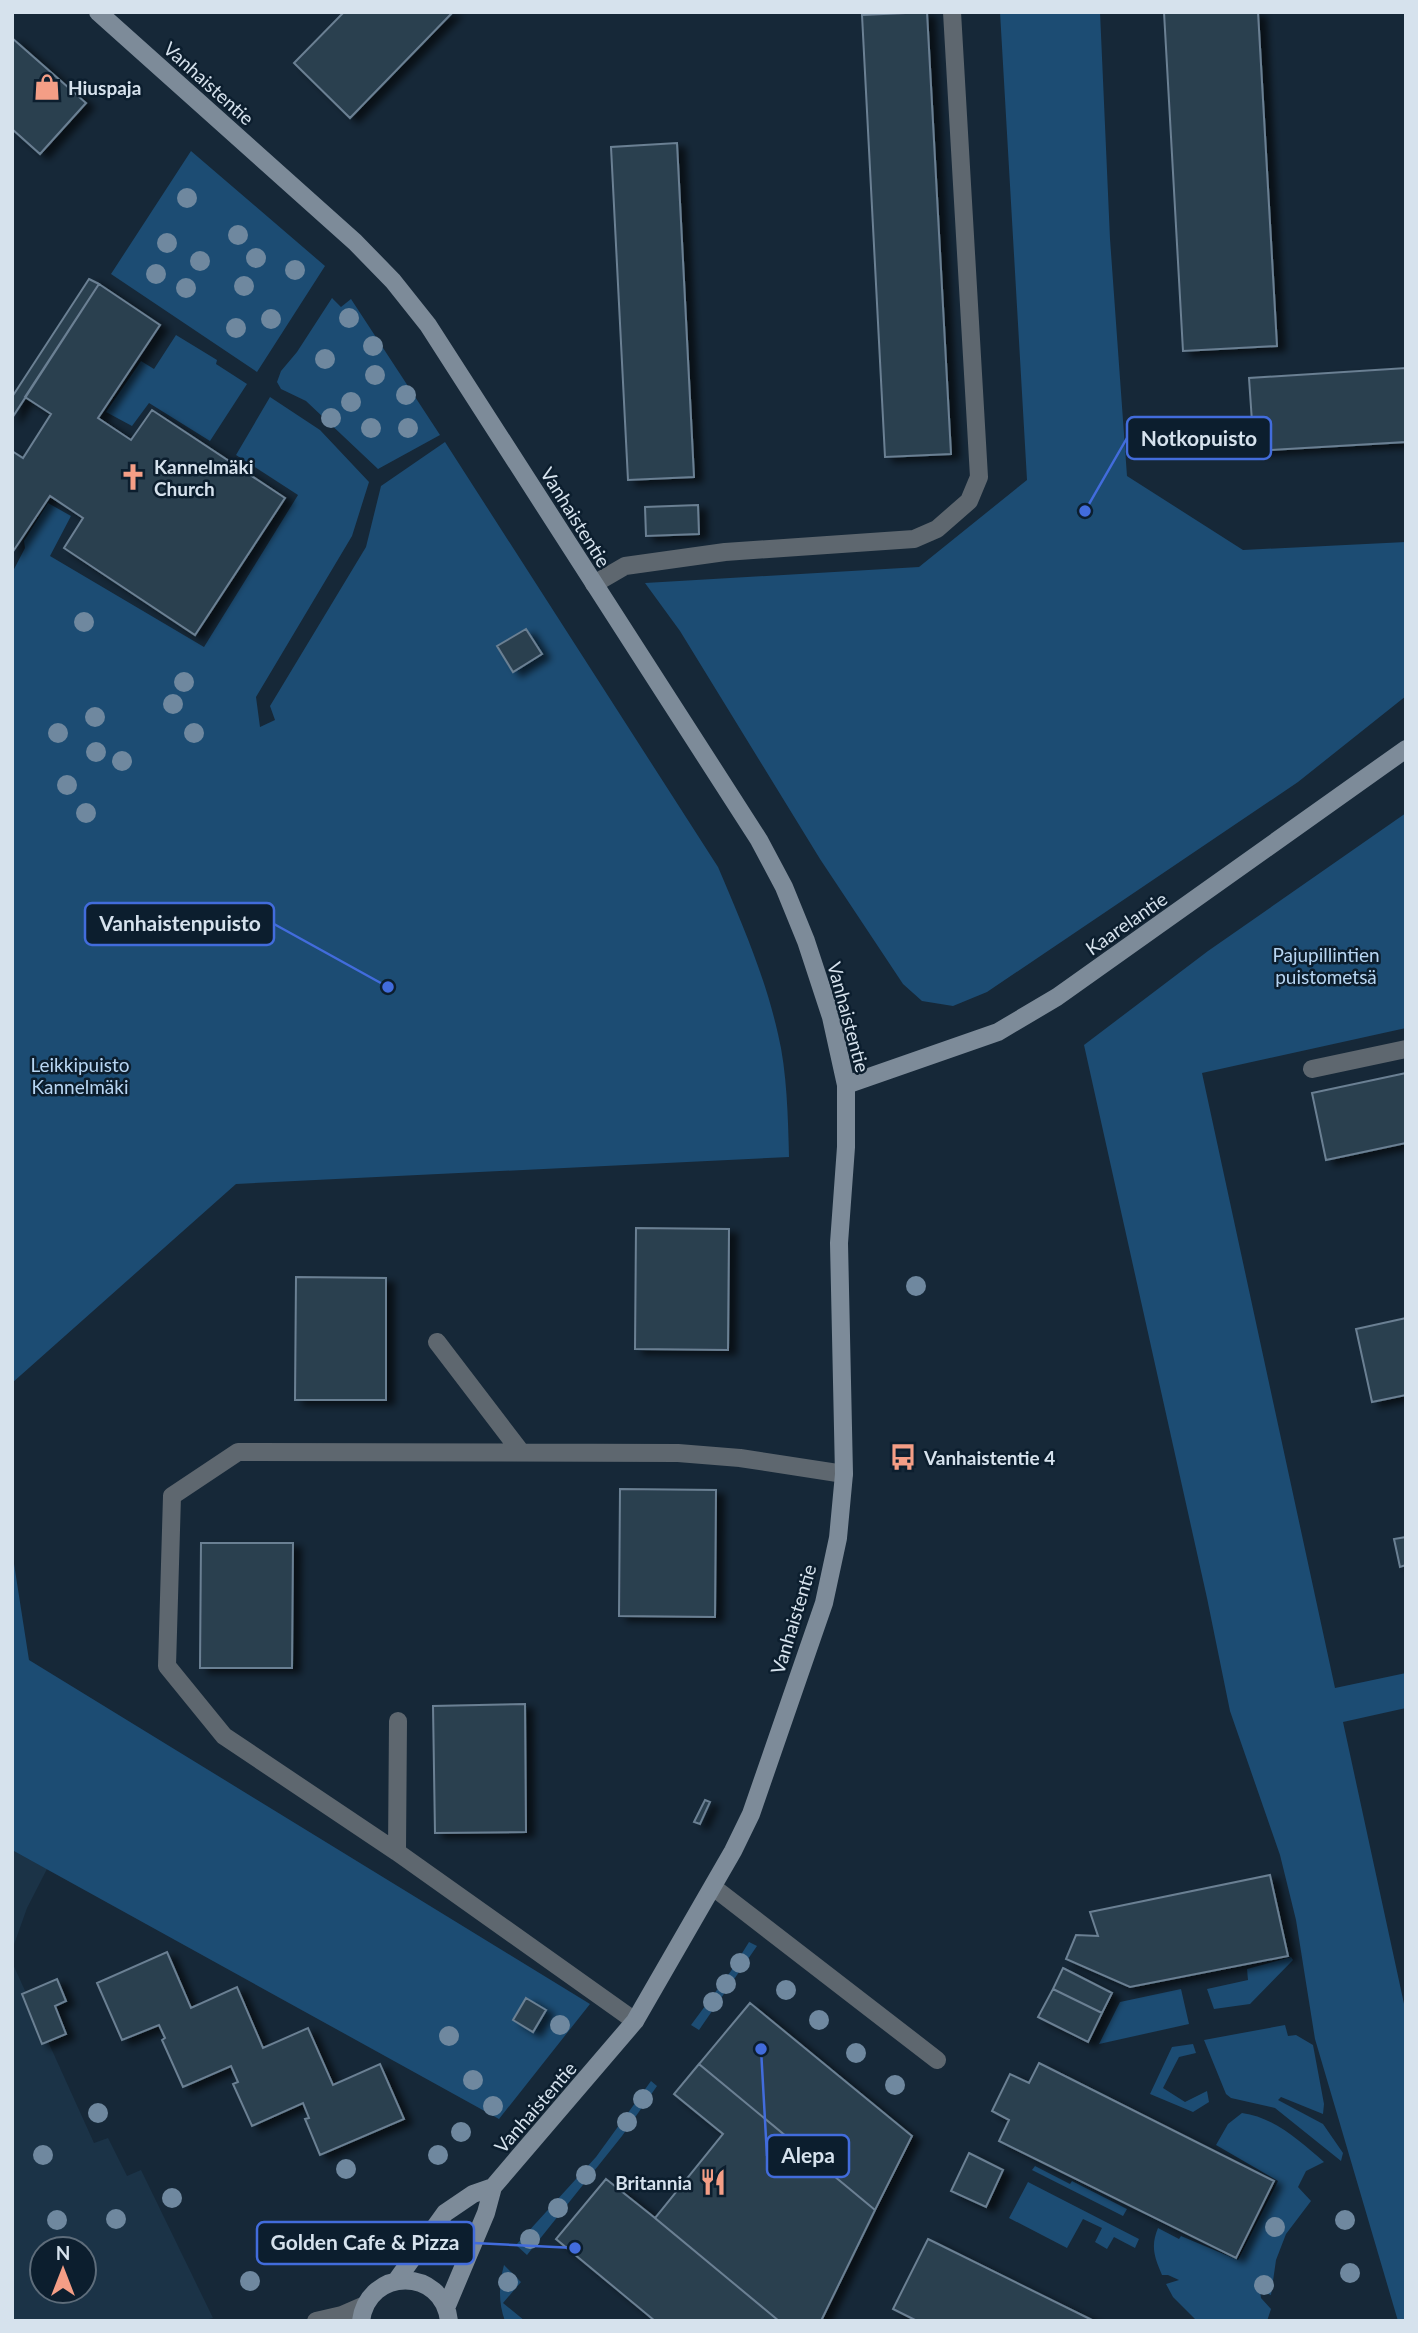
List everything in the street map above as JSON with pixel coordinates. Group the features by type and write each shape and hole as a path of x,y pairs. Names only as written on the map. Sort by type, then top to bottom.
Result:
{"main road":[{"name":"Vanhaistentie","path":"98,12 355,242 393,281 428,325 760,839 784,887 806,941 831,1017 846,1085 846,1147 839,1242 844,1474 838,1538 824,1603 751,1814 713,1887 635,2021 493,2187 448,2314"},
{"name":"Kaarelantie","path":"846,1085 998,1032 1056,998 1406,749"},
{"name":"Vanhaistentie","path":"363,2313 377,2289 396,2281 445,2213 473,2194 493,2187"},
{"path":"396,2281 420,2282 440,2297 448,2314"}],"street":[{"path":"594,584 625,566 700,555 914,539 937,529 969,501 979,477 952,12"},
{"path":"1312,1069 1406,1049"},
{"path":"437,1342 522,1452"},
{"path":"635,2021 397,1852 224,1736 167,1666 172,1496 237,1452 678,1453 740,1458 844,1474"},
{"path":"397,1852 398,1721"},
{"path":"713,1887 937,2060"},
{"path":"316,2321 363,2313"}],"shaded area":[{"path":"12,1850 47,1869 27,1908 12,1950"},
{"path":"12,1962 94,2143 108,2138 127,2176 141,2170 213,2318 201,2321 12,2321"}],"green space":[{"path":"1000,12 1100,12 1110,239 1127,476 1243,550 1406,542 1406,696 1298,782 987,992 953,1006 922,1001 903,984 820,859 680,631 645,583 919,567 1027,480"},
{"path":"191,151 325,266 257,372 111,274"},
{"path":"332,298 341,307 351,299 440,435 378,469 306,401 281,389 277,382 281,371 297,352"},
{"path":"176,335 217,360 216,364 247,384 210,441 149,403 132,426 106,412 141,361 154,369"},
{"name":"Leikkipuisto Kannelmäki","path":"270,397 320,430 369,482 352,536 256,697 260,727 275,720 270,706 366,547 381,486 445,442 718,867 744,928 773,1012 785,1079 789,1157 236,1184 12,1383 12,573 25,548 24,541 48,503 71,516 50,556 204,647 298,495 236,455"},
{"name":"Pajupillintien puistometsä","path":"1406,813 1406,1028 1202,1073 1335,1688 1406,1673 1406,1708 1343,1722 1406,2013 1406,2321 1398,2321 1315,2039 1296,1920 1280,1855 1230,1711 1084,1045 1208,951"},
{"path":"12,1551 29,1660 590,2004 499,2119 12,1850"},
{"path":"749,1942 757,1946 699,2030 691,2025 731,1971"},
{"path":"1291,1957 1293,1960 1250,2004 1214,2009 1207,1989 1248,1980 1247,1969"},
{"path":"1181,1989 1189,2024 1099,2044 1120,2002"},
{"path":"1285,2025 1288,2036 1296,2035 1313,2045 1324,2104 1323,2114 1281,2097 1278,2100 1323,2124 1343,2153 1341,2161 1275,2108 1231,2098 1226,2094 1204,2040"},
{"path":"1193,2044 1196,2053 1179,2057 1163,2088 1185,2102 1207,2091 1209,2102 1193,2112 1150,2094 1172,2047"},
{"path":"651,2081 657,2086 622,2136 527,2255 516,2245 596,2157"},
{"path":"1242,2113 1254,2115 1276,2125 1324,2162 1306,2171 1298,2187 1311,2201 1286,2234 1276,2260 1271,2295 1260,2291 1261,2298 1271,2309 1267,2321 1197,2321 1173,2297 1166,2284 1179,2280 1162,2275 1154,2252 1154,2241 1158,2228 1179,2239 1181,2236 1238,2260 1278,2181 1216,2145 1228,2124"},
{"path":"1035,2166 1127,2209 1123,2216 1032,2170"},
{"path":"1028,2182 1139,2239 1135,2248 1114,2237 1107,2249 1095,2242 1102,2228 1083,2219 1067,2248 1009,2218"},
{"path":"504,2265 521,2282 503,2303 525,2321 505,2321 500,2293"}],"building":[{"path":"344,12 453,12 350,118 294,63"},
{"path":"927,12 951,454 885,457 862,15"},
{"path":"1164,12 1258,12 1277,346 1183,351"},
{"path":"12,38 86,103 40,154 12,129"},
{"path":"677,143 694,477 628,480 611,147"},
{"path":"89,279 99,284 12,418 12,397"},
{"name":"Kannelmäki Church","path":"99,284 160,325 98,418 131,440 152,410 285,498 195,635 64,548 83,518 50,496 12,553 12,451 23,458 51,414 25,397"},
{"path":"1406,368 1406,442 1254,451 1249,378"},
{"path":"698,505 699,534 646,536 645,507"},
{"path":"526,629 542,654 513,672 497,646"},
{"path":"1406,1073 1406,1143 1326,1160 1312,1093"},
{"path":"636,1228 729,1229 728,1350 635,1349"},
{"path":"296,1277 386,1278 386,1400 295,1400"},
{"path":"1406,1318 1406,1395 1372,1402 1356,1329"},
{"path":"620,1489 716,1490 715,1617 619,1616"},
{"path":"1406,1537 1406,1565 1400,1567 1394,1539"},
{"path":"201,1543 293,1543 292,1668 200,1668"},
{"path":"525,1704 526,1832 435,1833 433,1706"},
{"path":"705,1800 710,1802 700,1824 694,1822"},
{"path":"1270,1875 1288,1956 1130,1987 1066,1959 1076,1935 1098,1936 1090,1912"},
{"path":"167,1952 191,2008 237,1987 263,2048 308,2028 333,2085 380,2064 404,2119 320,2155 305,2119 309,2118 303,2103 252,2126 233,2084 238,2082 231,2066 183,2087 162,2040 165,2038 159,2025 122,2040 97,1983"},
{"path":"1063,1968 1112,1993 1102,2013 1053,1989"},
{"path":"57,1979 66,2001 55,2006 66,2034 42,2044 22,1994"},
{"path":"1053,1989 1102,2013 1088,2042 1038,2017"},
{"path":"526,1998 546,2010 533,2032 513,2020"},
{"path":"750,2003 912,2136 875,2210 699,2064"},
{"path":"1039,2063 1274,2181 1236,2258 999,2141 1009,2120 992,2111 1010,2074 1029,2083"},
{"path":"699,2064 875,2210 821,2321 779,2321 655,2218 723,2134 674,2094"},
{"path":"969,2153 1003,2170 986,2207 951,2191"},
{"path":"606,2179 779,2321 655,2321 556,2239"},
{"path":"928,2239 1094,2321 917,2321 893,2309"}],"place":[{"name":"Hiuspaja","path":"47,87"},
{"name":"Kannelmäki Church","path":"133,477"},
{"name":"Notkopuisto","path":"1085,511"},
{"name":"Vanhaistenpuisto","path":"388,987"},
{"name":"Vanhaistentie 4","path":"903,1457"},
{"name":"Alepa","path":"761,2049"},
{"name":"Britannia","path":"713,2182"},
{"name":"Golden Cafe & Pizza","path":"575,2248"}]}
